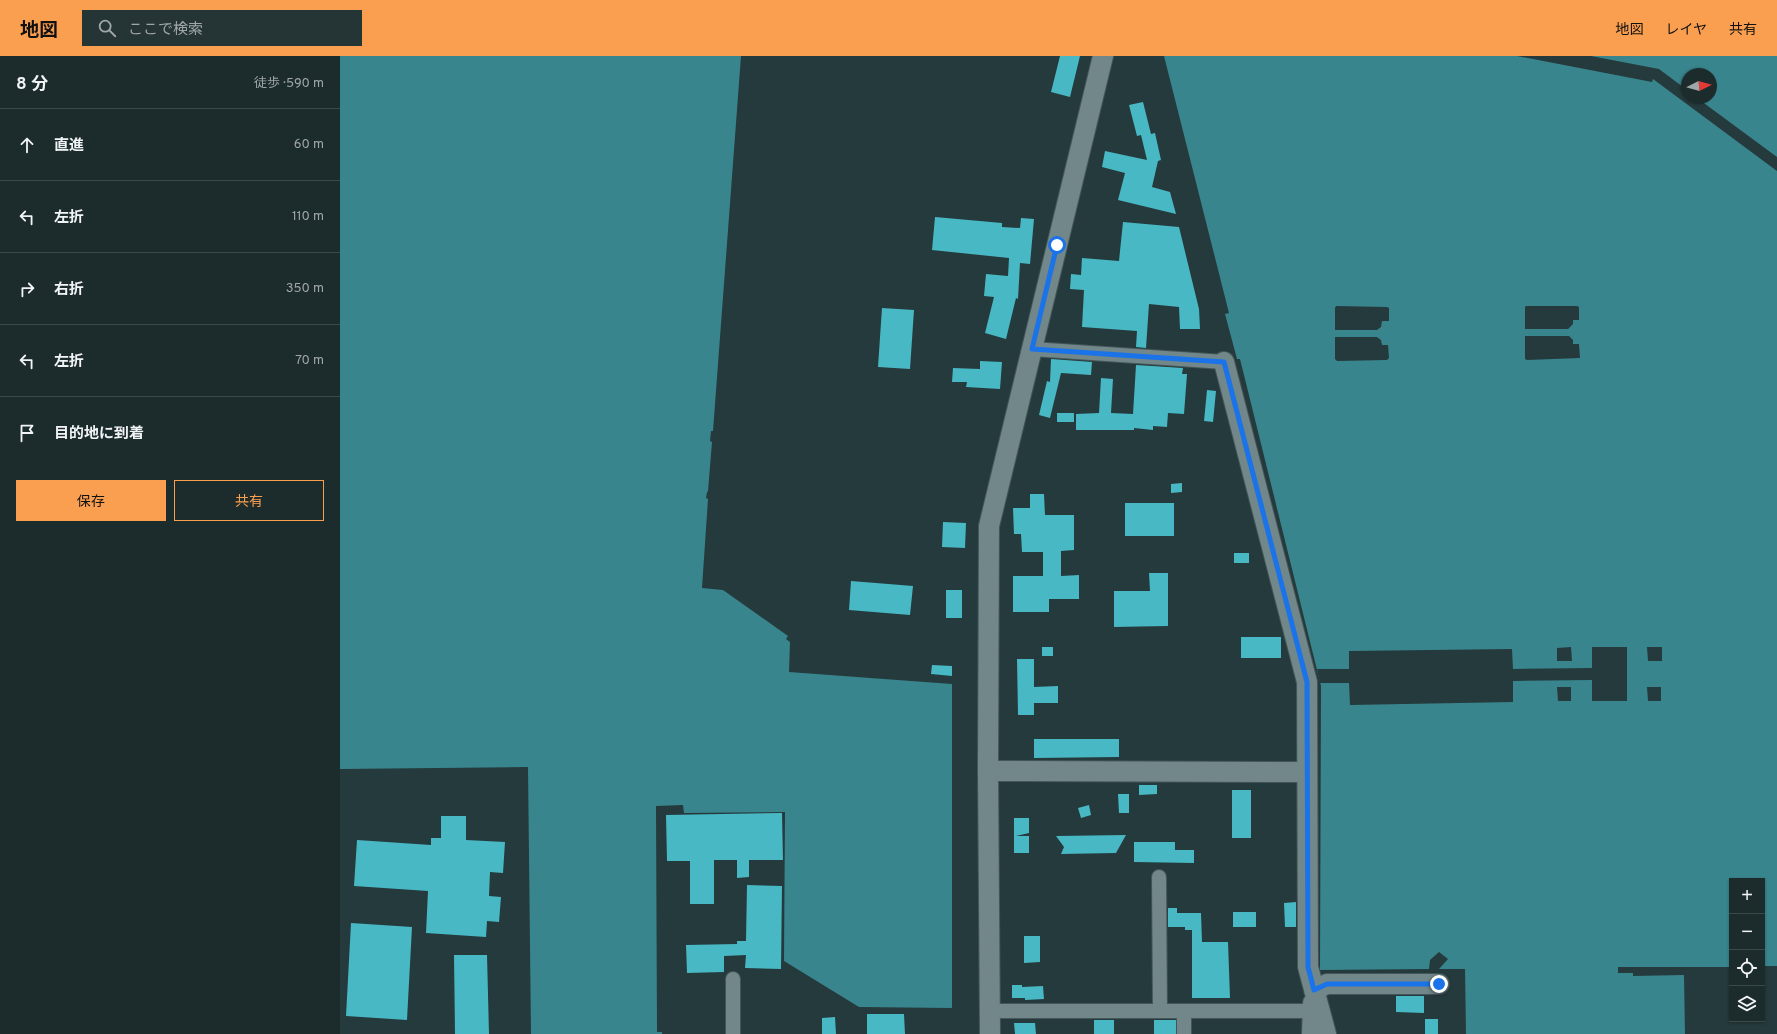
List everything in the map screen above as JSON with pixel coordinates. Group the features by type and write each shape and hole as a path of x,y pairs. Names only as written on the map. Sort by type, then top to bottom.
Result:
{"street":[{"path":"990,1034 988,771 989,526 1103,56"},
{"path":"1032,349 1224,362 1307,682 1308,967 1326,1034"},
{"path":"988,771 1307,772"},
{"path":"1159,877 1160,1010"},
{"path":"733,979 733,1034"},
{"path":"1314,990 1327,984 1439,984"},
{"path":"1312,1034 1314,990"},
{"path":"1184,1010 1184,1034"},
{"path":"990,1011 1312,1011"}],"water":[{"path":"340,56 741,56 713,431 711,431 710,441 712,442 708,491 706,498 708,499 702,588 723,590 788,636 786,639 790,642 789,672 952,684 952,1008 859,1007 784,961 785,812 684,813 683,805 656,806 657,1032 662,1032 662,1034 531,1034 528,767 340,769"},
{"path":"1164,56 1517,56 1652,82 1653,79 1681,100 1681,104 1687,104 1777,171 1777,966 1765,966 1765,878 1729,878 1729,967 1618,967 1618,973 1633,973 1633,976 1684,975 1685,1034 1466,1034 1465,969 1439,969 1448,959 1439,952 1430,960 1429,969 1320,970 1321,686 1240,359 1237,359 1225,314 1229,313"},
{"path":"1591,56 1777,56 1777,157 1705,104 1717,104 1717,68 1681,68 1681,86 1659,69"}],"pier":[{"path":"1336,306 1387,307 1389,308 1389,321 1382,321 1381,327 1377,330 1335,330"},
{"path":"1526,306 1577,306 1579,307 1579,320 1573,320 1573,324 1568,329 1525,329"},
{"path":"1525,336 1569,336 1573,340 1573,344 1579,344 1580,358 1527,360 1525,359"},
{"path":"1335,337 1377,337 1381,340 1382,345 1388,345 1389,358 1387,360 1337,361 1335,359"},
{"path":"1571,647 1572,661 1557,661 1557,648"},
{"path":"1592,647 1627,647 1627,701 1592,701 1592,680 1513,681 1513,702 1350,705 1349,683 1320,683 1317,669 1349,669 1349,651 1512,649 1513,669 1592,668"},
{"path":"1647,647 1662,647 1662,661 1648,661"},
{"path":"1557,687 1571,687 1571,701 1558,701"},
{"path":"1647,687 1661,687 1661,701 1648,701"}],"building":[{"path":"1060,56 1080,56 1070,97 1051,92"},
{"path":"1143,102 1151,134 1155,133 1161,160 1158,161 1152,187 1170,192 1176,214 1118,200 1125,173 1102,167 1105,151 1147,160 1141,135 1137,136 1129,105"},
{"path":"935,217 1002,223 1002,227 1020,228 1021,218 1034,219 1030,264 1020,263 1018,299 1016,298 1006,339 985,333 994,297 984,296 986,274 1008,276 1009,258 932,250"},
{"path":"1123,222 1179,227 1199,309 1200,329 1180,329 1179,307 1149,304 1146,348 1136,347 1137,331 1082,327 1084,290 1070,289 1071,274 1081,275 1082,258 1119,261"},
{"path":"882,308 914,310 910,369 878,367"},
{"path":"1051,359 1092,362 1091,375 1061,373 1050,418 1039,415 1047,381 1050,382"},
{"path":"980,361 1002,362 1000,389 966,387 967,382 952,382 953,368 980,369"},
{"path":"1136,365 1183,368 1182,374 1187,374 1184,414 1168,413 1167,427 1153,426 1153,430 1134,428 1134,430 1076,430 1076,414 1099,413 1101,378 1113,379 1111,413 1133,414"},
{"path":"1207,390 1216,391 1213,422 1204,421"},
{"path":"1057,413 1074,413 1074,422 1057,422"},
{"path":"1182,483 1182,492 1171,493 1171,484"},
{"path":"1030,494 1044,494 1045,515 1074,515 1074,550 1061,551 1061,576 1079,575 1079,599 1049,599 1049,612 1013,612 1013,576 1043,576 1043,552 1022,552 1021,534 1014,534 1013,508 1030,508"},
{"path":"1125,503 1174,503 1174,536 1125,536"},
{"path":"943,522 966,523 965,548 942,547"},
{"path":"1234,553 1249,553 1249,563 1234,563"},
{"path":"1149,573 1168,573 1168,626 1114,627 1114,591 1150,591"},
{"path":"851,581 913,586 910,615 849,610"},
{"path":"946,590 962,590 962,618 946,618"},
{"path":"1241,637 1281,637 1281,658 1241,658"},
{"path":"1042,647 1053,647 1053,656 1042,656"},
{"path":"1017,659 1034,659 1034,687 1058,686 1058,703 1034,703 1034,715 1018,715"},
{"path":"932,665 952,666 952,676 931,674"},
{"path":"1034,739 1119,739 1119,757 1034,758"},
{"path":"1139,785 1157,785 1157,794 1139,795"},
{"path":"1232,790 1251,790 1251,838 1232,838"},
{"path":"1118,794 1129,794 1129,813 1119,813"},
{"path":"1089,805 1091,815 1081,818 1078,808"},
{"path":"782,813 783,860 749,860 749,877 737,878 737,860 714,860 714,904 690,904 690,861 667,861 666,815"},
{"path":"441,816 466,816 466,840 505,842 503,873 490,872 489,896 501,897 499,922 487,921 486,937 426,933 428,891 354,886 357,840 431,845 431,838 441,838"},
{"path":"1014,818 1029,818 1029,833 1016,836 1029,836 1029,853 1014,853"},
{"path":"1126,835 1116,853 1061,854 1064,847 1056,836"},
{"path":"1134,842 1175,842 1175,850 1194,850 1194,863 1134,862"},
{"path":"747,885 782,886 781,969 745,968 746,955 724,956 724,972 687,973 686,945 737,944 737,941 746,941"},
{"path":"1296,902 1296,927 1285,927 1284,903"},
{"path":"1168,908 1177,908 1177,913 1201,913 1202,942 1228,942 1230,998 1192,998 1192,930 1185,930 1185,927 1168,927"},
{"path":"1233,912 1256,912 1256,927 1233,927"},
{"path":"351,923 412,927 407,1020 346,1016"},
{"path":"1024,936 1040,936 1040,962 1024,963"},
{"path":"454,955 487,955 489,1034 455,1034"},
{"path":"1012,985 1022,985 1022,987 1043,986 1044,999 1025,1000 1025,998 1012,998"},
{"path":"1396,996 1424,996 1424,1013 1396,1012"},
{"path":"867,1014 904,1014 905,1034 867,1034"},
{"path":"835,1017 836,1034 822,1034 822,1018"},
{"path":"1425,1019 1438,1019 1438,1034 1425,1034"},
{"path":"1094,1020 1114,1020 1114,1034 1094,1034"},
{"path":"1154,1020 1176,1020 1176,1034 1154,1034"},
{"path":"1014,1023 1035,1023 1036,1034 1015,1034"}],"route":[{"path":"1057,245 1032,349 1224,362 1307,682 1308,967 1314,990 1327,984 1439,984"}]}
